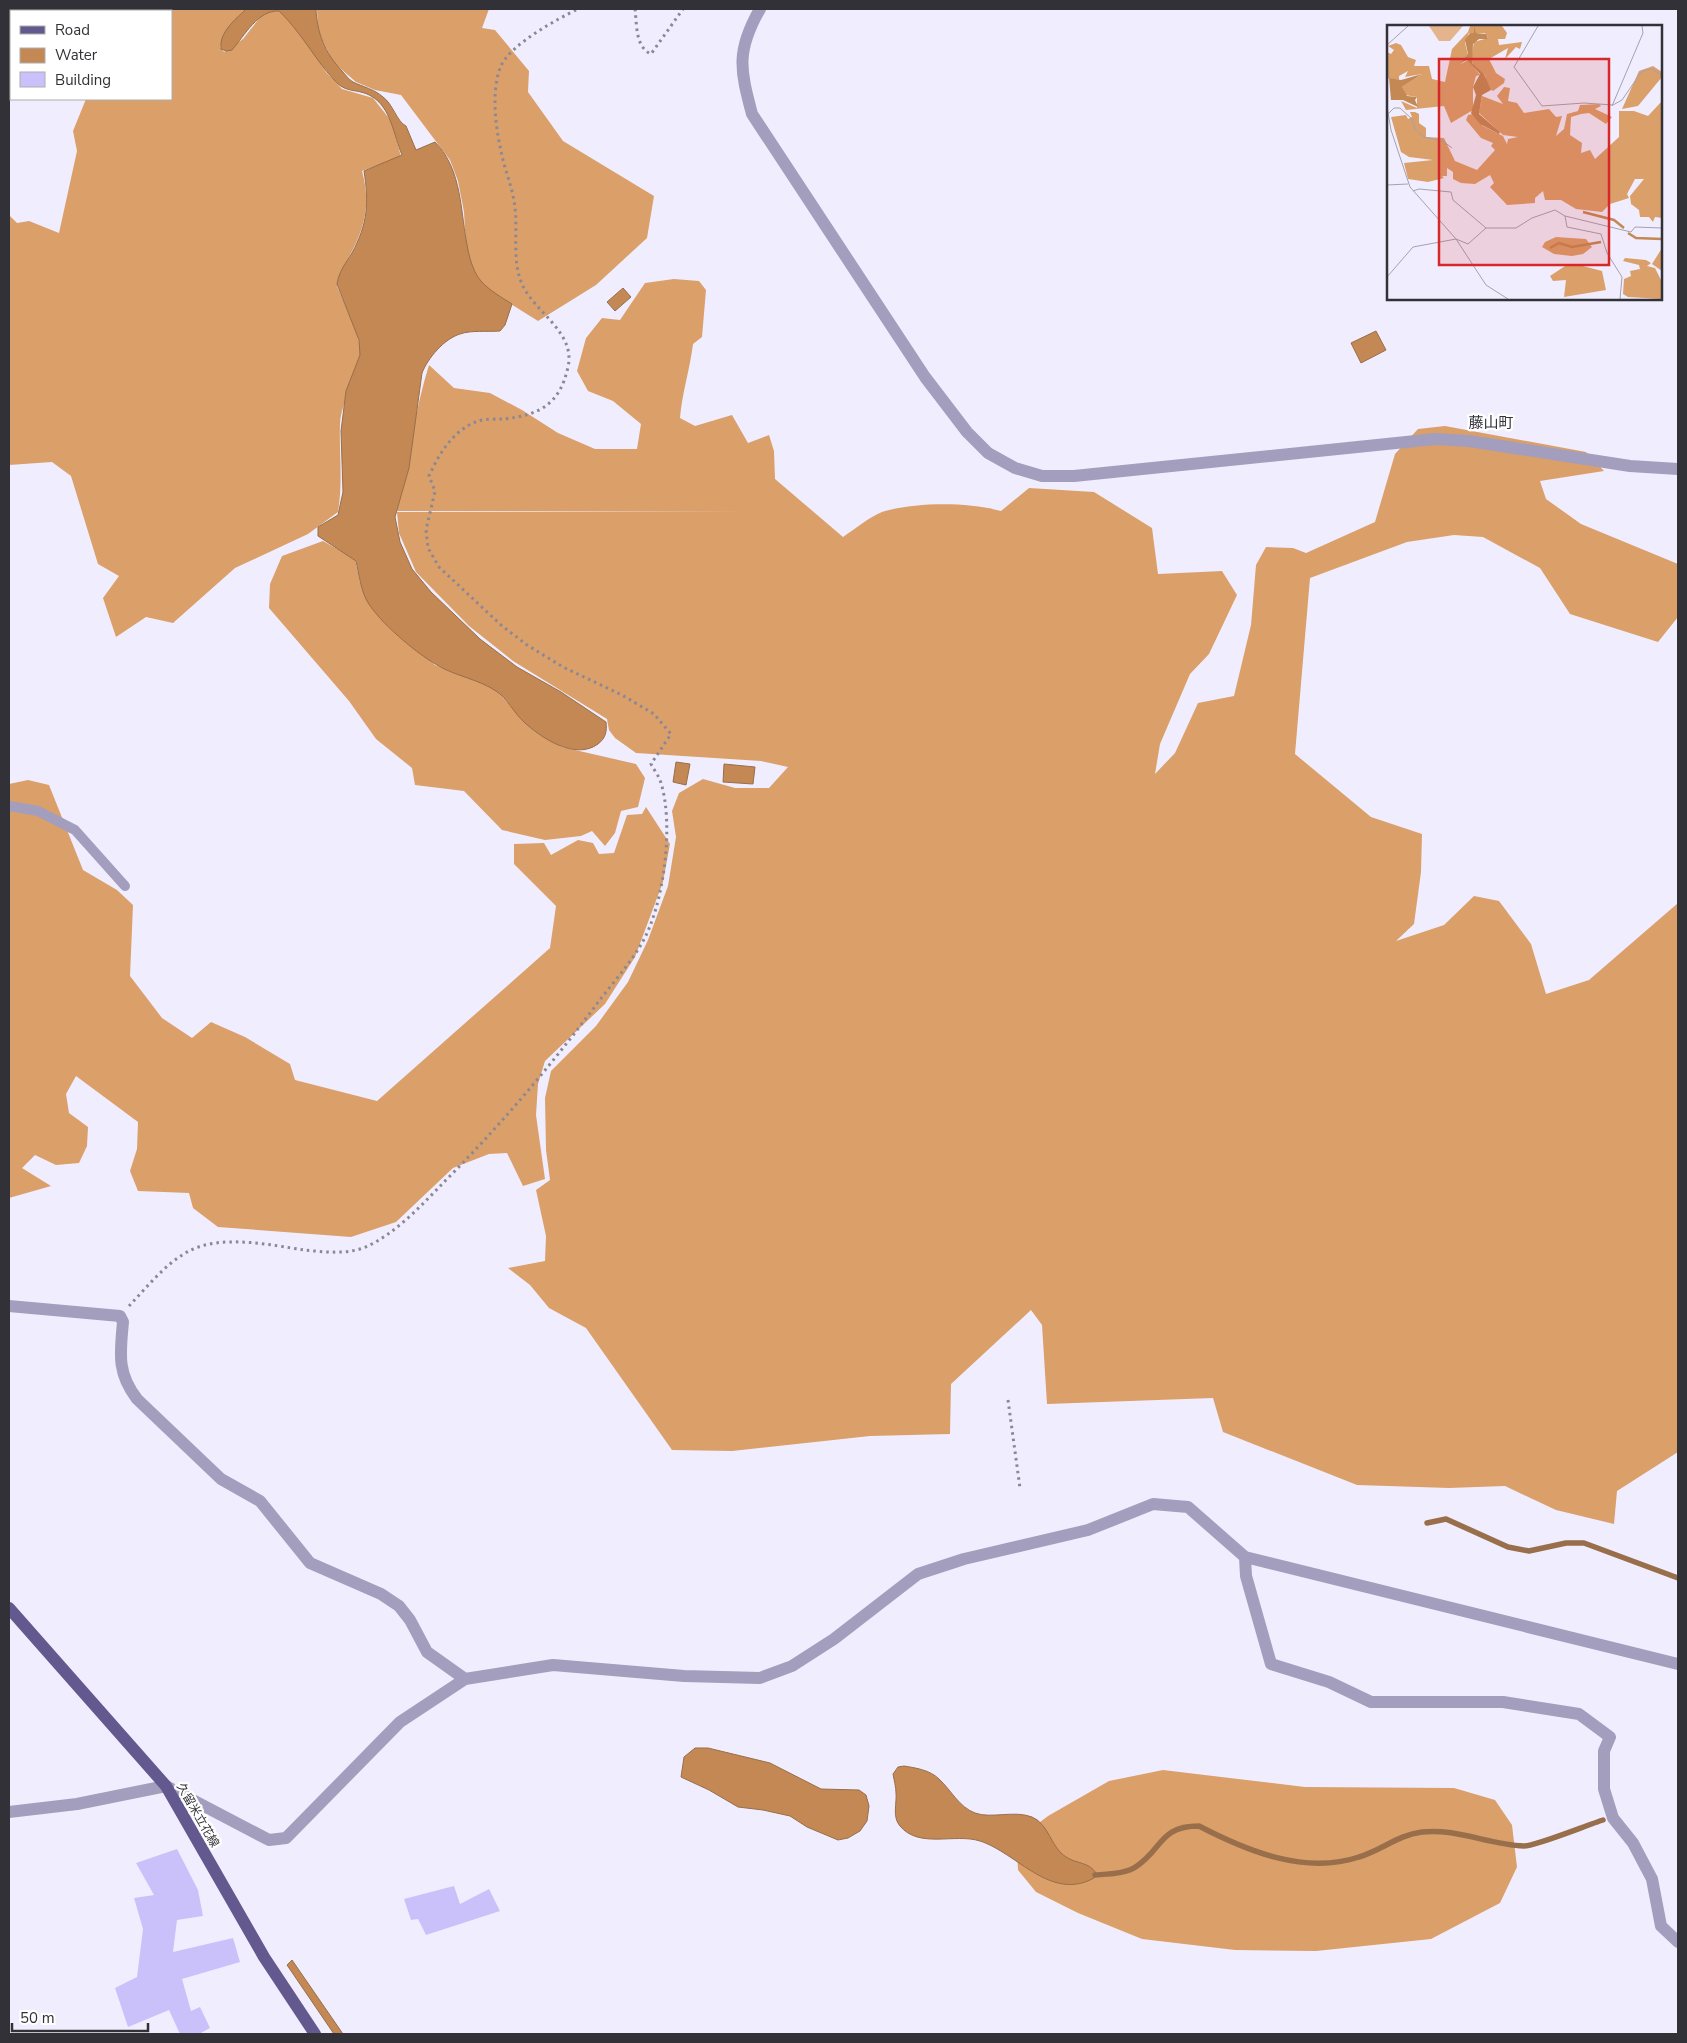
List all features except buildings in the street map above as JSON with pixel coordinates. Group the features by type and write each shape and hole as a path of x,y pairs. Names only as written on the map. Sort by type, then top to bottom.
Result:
{"main road":[{"name":"久留米立花線","path":"9,1608 166,1786 264,1957 315,2034"}],"street":[{"path":"760,9 749,27 742,51 742,77 752,114 925,377 967,432 988,453 1015,468 1042,476 1074,476 1435,439 1469,441 1630,466 1678,469"},
{"path":"9,1306 120,1316 123,1322 122,1370 126,1384 138,1399 221,1479 260,1501 310,1563 381,1594 399,1606 410,1620 426,1652 465,1680"},
{"path":"9,1812 77,1804 166,1786 269,1840 286,1838 400,1722 465,1680 553,1665 684,1676 760,1678 792,1666 834,1639 918,1574 964,1559 1088,1530 1153,1504 1188,1507 1246,1557 1678,1664"},
{"path":"1246,1557 1246,1576 1271,1664 1329,1682 1370,1702 1503,1702 1579,1714 1610,1737 1604,1751 1604,1789 1613,1818 1633,1843 1652,1879 1661,1926 1678,1942"}],"lane":[{"path":"9,806 38,811 75,830 125,886"}],"path":[{"path":"120,1316 157,1276 190,1250 222,1242 256,1243 325,1252 344,1252 367,1247 387,1234 422,1205 485,1141 558,1055 642,942 655,908 666,850 665,802 660,781 651,764 671,734 654,714 622,695 563,667 501,625 439,567 428,548 426,530 435,491 429,476 441,450 460,433 478,421 521,417 547,407 558,392 568,366 565,338 529,296 522,283 517,264 514,202 500,146 497,84 502,63 521,44 578,9"},
{"path":"635,9 640,42 645,52 651,54 683,9"},
{"path":"1008,1400 1020,1488"}],"shaded area":[{"path":"246,9 225,32 220,47 224,52 243,39 261,16 272,10 282,12 302,34 326,72 342,89 373,98 392,122 401,157 362,171 366,194 363,226 337,286 356,332 361,350 357,374 341,415 338,512 308,534 235,568 173,623 146,617 116,637 103,598 119,576 98,564 71,476 52,462 9,465 9,215 17,223 29,221 59,233 77,151 73,131 86,100 172,100 172,10 121,10"},
{"path":"317,9 489,9 482,28 495,30 529,71 528,92 563,141 654,196 647,238 596,285 538,321 477,283 466,248 464,212 458,181 450,160 401,95 375,90 356,82 334,63 318,32"},
{"path":"674,279 699,281 706,290 702,337 693,344 680,418 695,426 732,415 748,443 769,435 774,451 775,479 843,537 877,514 910,506 941,504 973,506 1001,511 1029,488 1094,492 1152,528 1158,574 1222,571 1237,595 1209,654 1190,674 1160,744 1155,774 1175,753 1198,703 1234,696 1251,625 1256,565 1266,547 1293,548 1306,553 1375,522 1395,454 1418,429 1445,426 1586,452 1604,471 1540,481 1546,499 1581,524 1678,564 1678,617 1658,642 1570,614 1540,568 1483,537 1454,535 1407,542 1310,578 1295,754 1371,817 1422,834 1421,872 1414,924 1396,941 1444,925 1474,896 1499,901 1531,944 1546,994 1589,980 1678,903 1678,1452 1617,1491 1614,1524 1556,1510 1505,1486 1449,1488 1357,1485 1223,1432 1213,1398 1047,1404 1042,1325 1031,1310 951,1384 950,1434 870,1436 732,1451 672,1450 586,1328 549,1308 530,1285 508,1268 545,1261 546,1236 536,1190 550,1180 546,1150 545,1098 551,1071 596,1026 628,982 648,940 668,886 676,837 672,811 679,793 703,779 735,788 769,788 788,767 761,761 636,753 615,738 609,730 607,719 513,661 469,626 416,572 399,533 397,512 748,512 397,511 419,401 429,365 454,388 490,393 522,410 558,433 595,449 637,449 641,424 613,401 588,391 577,371 586,338 602,318 620,320 645,283"},
{"path":"323,541 355,559 360,581 370,601 391,626 435,665 493,687 531,728 562,747 636,764 645,778 638,807 621,811 615,833 605,846 592,831 581,836 545,840 502,830 464,791 415,785 412,768 376,739 349,701 269,608 270,584 282,556"},
{"path":"28,780 49,785 83,870 117,890 133,905 130,976 162,1018 192,1038 211,1022 245,1037 290,1064 295,1080 377,1101 550,948 556,906 514,864 514,844 544,843 551,855 578,840 593,843 599,854 614,853 627,815 642,814 646,807 670,844 663,882 635,957 605,1004 545,1061 538,1084 536,1115 545,1179 523,1186 507,1153 489,1154 453,1168 396,1222 351,1237 218,1227 193,1208 189,1193 138,1191 130,1171 137,1149 138,1122 76,1076 66,1094 69,1113 88,1127 87,1146 79,1163 56,1165 35,1155 22,1168 51,1186 9,1198 9,784"},
{"path":"1163,1770 1305,1787 1454,1788 1495,1800 1512,1825 1517,1867 1500,1903 1431,1939 1316,1951 1235,1950 1142,1939 1078,1913 1036,1892 1018,1870 1017,1854 1023,1835 1048,1816 1109,1781"}],"water":[{"path":"246,9 316,9 318,26 323,42 331,57 347,77 380,94 390,104 400,121 406,126 416,150 435,142 451,165 456,179 468,250 474,270 488,288 512,304 505,325 500,331 469,332 454,336 432,355 422,373 409,468 395,517 400,542 412,569 431,592 480,639 517,667 561,692 606,722 606,731 603,739 589,749 569,748 548,740 524,722 496,691 482,683 444,669 428,660 389,627 367,601 356,561 318,536 318,527 338,515 343,492 341,431 346,391 360,355 359,340 337,284 338,279 352,253 364,222 367,203 364,171 402,155 391,122 378,101 371,96 347,89 338,84 279,11 271,12 258,19 232,50 226,51 221,49 225,32"},
{"path":"623,288 631,297 615,311 607,302"},
{"path":"1376,331 1386,350 1361,363 1351,343"},
{"path":"676,762 690,764 686,785 673,782"},
{"path":"724,764 755,767 753,784 723,782"},
{"path":"695,1748 708,1748 770,1763 821,1789 859,1790 866,1795 869,1806 867,1821 860,1831 848,1838 838,1840 807,1827 790,1816 738,1807 709,1790 681,1777 684,1757"},
{"path":"904,1766 931,1773 943,1783 964,1807 975,1813 981,1815 1018,1814 1038,1820 1061,1853 1093,1869 1096,1873 1094,1878 1078,1884 1063,1884 1035,1873 994,1847 980,1841 970,1839 927,1839 908,1833 900,1826 895,1810 896,1791 893,1774 898,1767"},
{"path":"292,1960 343,2034 334,2034 287,1965"}],"waterway":[{"path":"1427,1523 1446,1519 1508,1547 1529,1551 1566,1543 1584,1543 1678,1578"},
{"path":"1095,1875 1133,1869 1146,1859 1169,1834 1186,1827 1199,1826 1256,1852 1277,1858 1297,1862 1318,1863 1339,1862 1359,1857 1405,1836 1422,1832 1448,1832 1498,1843 1524,1846 1603,1820"}],"district":[{"name":"藤山町","path":"1491,423"}]}
